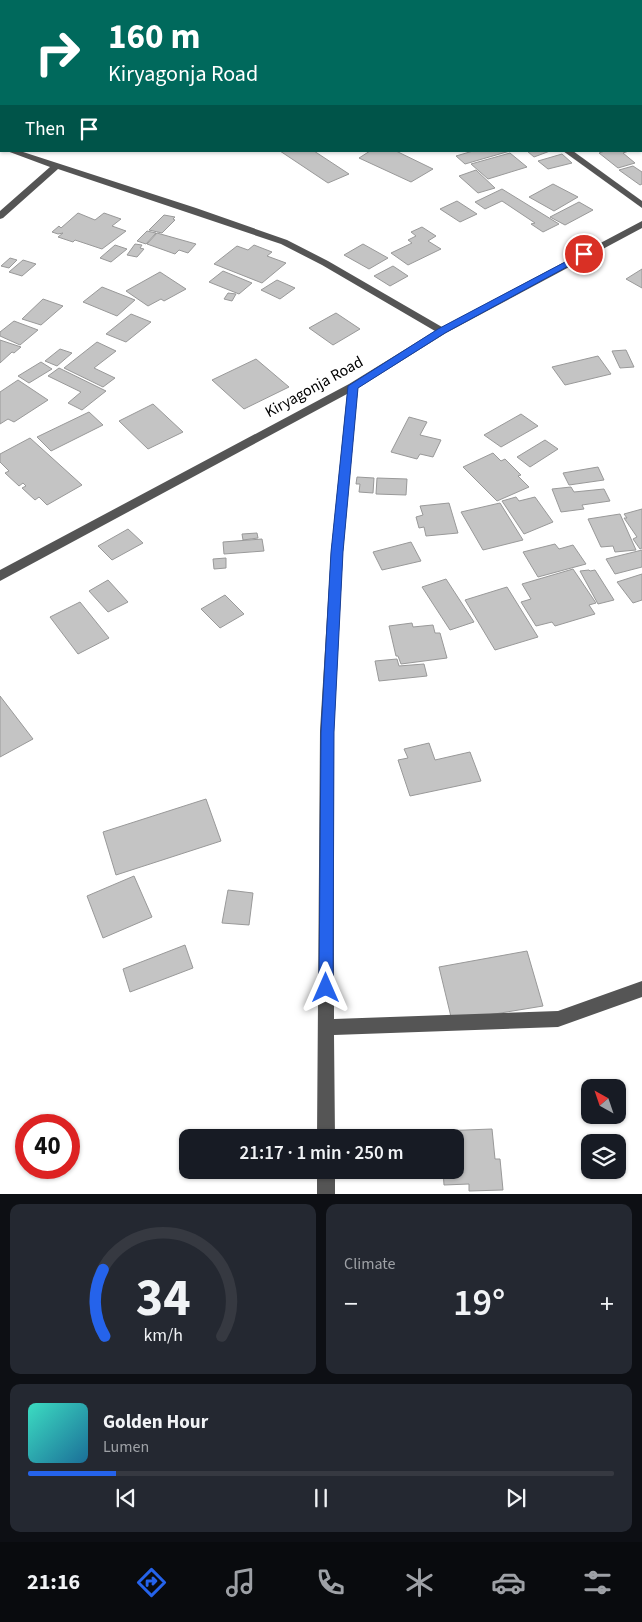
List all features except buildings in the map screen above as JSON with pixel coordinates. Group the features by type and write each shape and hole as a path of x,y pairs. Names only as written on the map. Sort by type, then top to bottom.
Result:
{"street":[{"path":"14,152 193,210 284,242 325,263 442,331"},
{"path":"567,152 642,206"},
{"path":"0,216 56,166"},
{"name":"Kiryagonja Road","path":"0,576 216,458 353,386 442,331 642,224"},
{"path":"326,1129 327,732 337,552 353,386"},
{"path":"326,1027 558,1019 642,989"},
{"path":"326,1179 326,1194"}],"route":[{"path":"326,988 327,732 337,552 353,386 442,331 584,254"}]}
